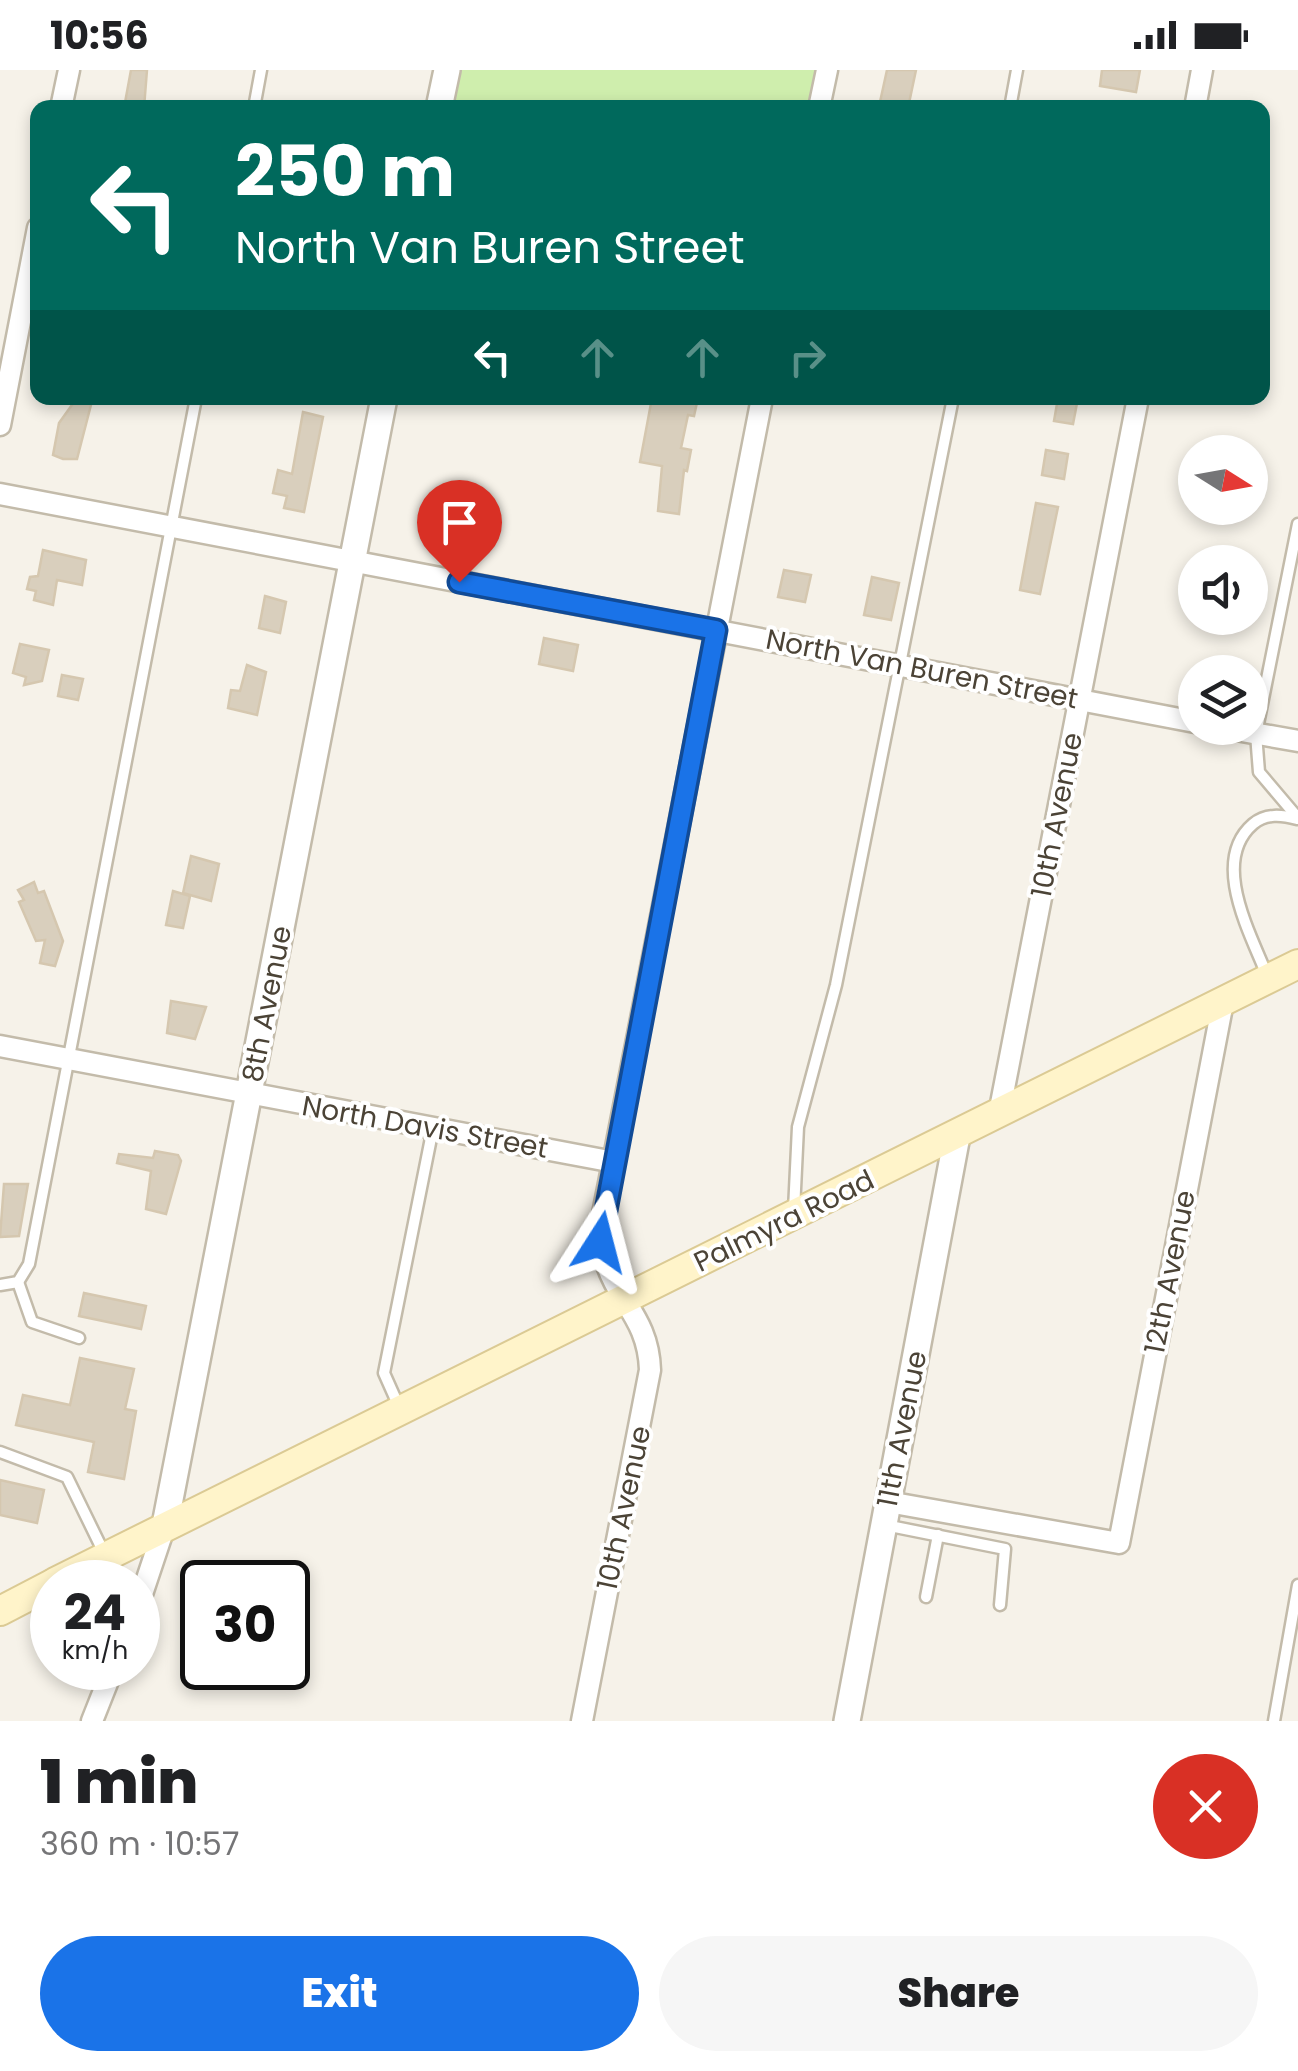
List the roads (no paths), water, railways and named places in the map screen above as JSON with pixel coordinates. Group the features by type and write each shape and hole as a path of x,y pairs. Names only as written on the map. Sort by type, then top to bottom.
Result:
{"main road":[{"name":"Palmyra Road","path":"97,1560 1298,964"},
{"name":"Palmyra Road","path":"0,1611 30,1595"}],"street":[{"path":"63,100 70,70"},
{"path":"441,100 447,70"},
{"path":"821,100 827,70"},
{"path":"1196,100 1202,70"},
{"path":"0,424 30,269"},
{"name":"8th Avenue","path":"154,1560 166,1525 383,405"},
{"name":"10th Avenue","path":"582,1721 648,1392 649,1344 604,1264 600,1242 761,405"},
{"name":"10th Avenue","path":"999,1114 1137,405"},
{"name":"North Van Buren Street","path":"0,494 1178,719"},
{"path":"1268,736 1298,741"},
{"name":"12th Avenue","path":"886,1513 1119,1543 1223,1002"},
{"name":"North Davis Street","path":"0,1046 614,1162"},
{"name":"11th Avenue","path":"847,1721 957,1136"},
{"path":"92,1721 104,1690"}],"lane":[{"path":"255,100 261,70"},
{"path":"1011,100 1017,70"},
{"path":"0,1285 18,1282 29,1264 195,405"},
{"path":"794,1216 798,1127 836,984 952,405"},
{"path":"1268,674 1298,524"},
{"path":"1257,745 1259,772 1298,818"},
{"path":"1269,979 1240,905 1233,874 1236,852 1246,830 1259,819 1281,814 1298,818"},
{"path":"400,1409 384,1373 433,1128"},
{"path":"18,1282 32,1322 79,1338"},
{"path":"0,1452 67,1477 105,1556"},
{"path":"886,1513 938,1535 1005,1549 1000,1605"},
{"path":"926,1596 938,1535"},
{"path":"1274,1721 1298,1585"}]}
